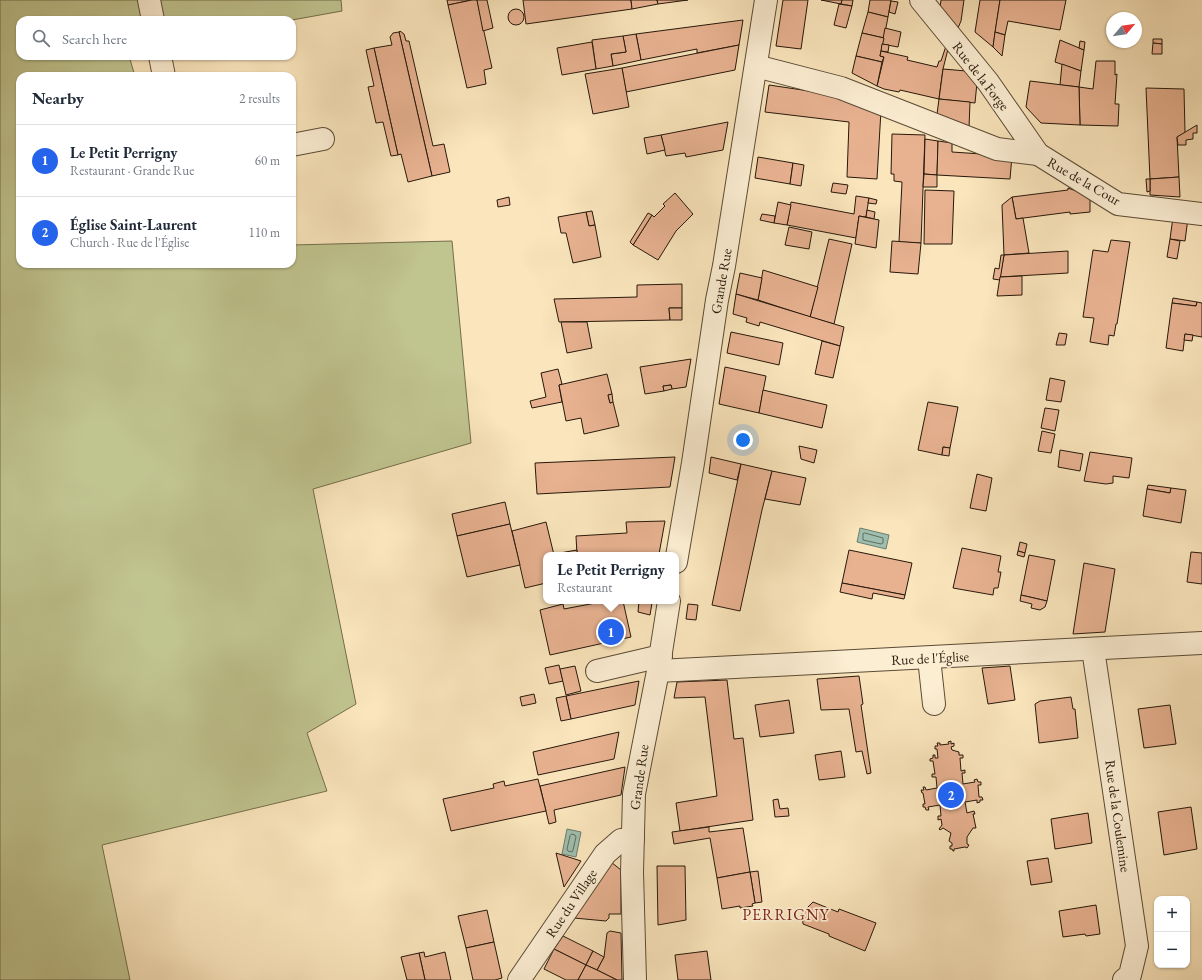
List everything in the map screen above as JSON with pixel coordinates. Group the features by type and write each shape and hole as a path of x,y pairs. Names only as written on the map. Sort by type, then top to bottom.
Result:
{"street":[{"path":"149,0 152,16"},
{"name":"Grande Rue","path":"678,552 766,0"},
{"name":"Rue de la Forge","path":"921,0 988,82 1038,154"},
{"path":"161,60 163,72"},
{"path":"756,66 841,88 997,149 1038,154"},
{"path":"296,144 323,139"},
{"name":"Rue de la Cour","path":"1038,154 1118,204 1202,214"},
{"name":"Grande Rue","path":"634,980 634,794 660,664 669,604"},
{"name":"Rue de l'Église","path":"597,671 660,664 929,658 1202,643"},
{"name":"Rue de la Coulemine","path":"1093,649 1136,946 1130,975 1124,980"},
{"path":"929,658 934,704"},
{"name":"Rue du Village","path":"518,980 605,854 621,840 633,839"}],"green space":[{"path":"0,0 341,0 342,11 296,19 296,16 16,16 16,60 130,60 134,72 16,72 16,268 296,268 296,245 452,241 471,443 313,489 356,704 307,733 327,791 102,845 130,980 0,980"}],"water":[{"path":"860,528 889,535 886,549 857,542"},
{"path":"567,829 581,832 576,857 562,854"}],"building":[{"path":"447,0 472,0 448,5"},
{"path":"477,0 492,68 484,70 486,84 467,88 448,5"},
{"path":"477,0 487,0 493,28 483,31"},
{"path":"523,0 631,0 632,9 526,24"},
{"path":"631,0 657,0 658,4 632,9"},
{"path":"657,0 688,0 658,4"},
{"path":"783,0 808,0 801,49 776,46"},
{"path":"821,0 842,0 841,4"},
{"path":"842,0 853,0 852,6 841,4"},
{"path":"870,0 891,0 888,17 868,12"},
{"path":"941,0 964,0 961,21 958,28 940,8"},
{"path":"980,0 1000,0 993,47 975,32"},
{"path":"1000,0 1066,0 1060,30 1008,21 1005,35 995,32"},
{"path":"891,1 898,2 895,14 889,12"},
{"path":"839,4 852,6 846,28 834,25"},
{"path":"516,9 523,14 524,17 519,24 516,25 509,20 508,17 513,10"},
{"path":"868,12 888,17 884,38 862,33"},
{"path":"743,20 739,45 697,53 697,49 641,60 636,34"},
{"path":"885,28 901,32 898,47 882,44"},
{"path":"400,31 404,34 406,41 409,41 433,146 444,144 450,172 432,176"},
{"path":"399,32 432,176 408,182 401,154 398,155 374,48 392,45 390,37 393,33"},
{"path":"995,32 1005,35 1002,56 993,47"},
{"path":"862,33 884,38 880,56 884,57 882,62 856,56"},
{"path":"636,34 641,60 613,66 611,54 626,52 623,36"},
{"path":"623,36 626,52 611,54 613,66 596,69 592,40"},
{"path":"1153,39 1162,39 1162,44 1153,43"},
{"path":"1060,40 1084,50 1081,71 1055,62"},
{"path":"1080,41 1085,42 1084,50 1079,48"},
{"path":"592,42 596,69 562,75 557,48"},
{"path":"1153,43 1162,44 1162,54 1152,54"},
{"path":"882,44 889,45 888,52 881,51"},
{"path":"739,45 735,70 626,92 622,68"},
{"path":"946,46 948,49 943,69 939,99 900,90 899,92 884,89 877,86 884,57 880,56 881,51 908,57 907,60 937,67 939,61 941,61"},
{"path":"374,48 398,155 391,156 383,122 376,123 368,87 374,86 366,50"},
{"path":"856,56 882,62 877,86 852,73"},
{"path":"1096,61 1115,61 1115,75 1117,74 1115,104 1119,104 1118,126 1080,125 1079,87 1093,89"},
{"path":"1062,64 1081,71 1079,87 1060,85"},
{"path":"622,68 629,107 593,114 585,74"},
{"path":"943,69 978,72 975,103 939,99"},
{"path":"1030,81 1079,87 1080,125 1041,123 1026,107"},
{"path":"769,85 856,98 881,110 877,179 847,177 849,122 765,112"},
{"path":"1146,88 1184,89 1185,133 1177,137 1179,177 1150,179"},
{"path":"939,99 970,102 969,128 937,114"},
{"path":"728,122 723,150 686,157 685,153 666,156 661,135"},
{"path":"1197,125 1197,133 1193,133 1193,139 1186,140 1186,145 1178,145 1177,137"},
{"path":"892,134 925,135 921,243 899,242 902,182 894,181 894,174 891,174"},
{"path":"661,135 665,150 647,154 644,138"},
{"path":"925,139 938,141 937,175 924,174"},
{"path":"938,141 952,143 952,152 1012,156 1010,179 937,175"},
{"path":"758,157 793,163 790,184 755,178"},
{"path":"793,163 804,165 801,186 790,184"},
{"path":"924,174 937,175 937,187 923,187"},
{"path":"1179,177 1180,197 1150,195 1150,179"},
{"path":"1146,179 1150,179 1150,191 1147,192"},
{"path":"833,183 848,185 846,194 831,192"},
{"path":"1068,188 1090,196 1090,212 1070,214 1070,212 1016,219 1012,197 1068,190"},
{"path":"925,190 954,191 952,244 924,244"},
{"path":"675,193 693,214 676,231 658,260 633,245 652,215 654,217 665,206 663,204"},
{"path":"856,196 869,198 866,217 859,216 856,238 787,225 791,202 854,214"},
{"path":"509,197 510,205 498,207 497,200"},
{"path":"1012,197 1016,219 1023,218 1029,253 1004,255 1002,205"},
{"path":"869,198 877,200 876,204 868,203"},
{"path":"778,202 791,205 787,225 774,223"},
{"path":"867,210 875,212 874,219 866,217"},
{"path":"592,211 595,225 589,226 586,212"},
{"path":"586,212 589,226 595,225 601,257 573,263 566,233 561,233 558,217"},
{"path":"648,213 652,215 633,245 630,242"},
{"path":"762,214 775,216 774,223 760,220"},
{"path":"859,216 879,220 876,248 855,244"},
{"path":"1173,217 1188,218 1185,241 1170,239"},
{"path":"789,227 812,232 809,249 785,245"},
{"path":"829,239 852,244 834,324 810,317"},
{"path":"1170,239 1180,241 1177,259 1167,257"},
{"path":"1111,240 1130,242 1117,324 1114,336 1109,335 1108,345 1090,342 1094,318 1083,317 1093,250 1108,252"},
{"path":"892,241 921,243 918,274 890,272"},
{"path":"1068,251 1068,273 1000,277 1004,255"},
{"path":"1001,255 1004,255 1000,280 993,279 995,268 999,269"},
{"path":"763,270 818,287 810,317 758,300"},
{"path":"740,273 762,278 758,300 736,294"},
{"path":"1022,276 1022,295 997,296 1000,277"},
{"path":"682,284 682,308 669,308 670,320 559,322 554,299 637,297 637,285"},
{"path":"736,294 844,327 840,346 760,322 759,326 746,322 747,318 733,314"},
{"path":"1173,298 1197,302 1196,306 1172,303"},
{"path":"1197,302 1202,303 1202,337 1185,334 1183,351 1166,348 1172,303 1196,306"},
{"path":"669,308 682,308 682,320 670,320"},
{"path":"561,322 587,322 592,348 567,353"},
{"path":"731,332 783,343 779,365 727,353"},
{"path":"1059,333 1067,334 1065,345 1056,345"},
{"path":"1185,334 1193,335 1192,341 1184,340"},
{"path":"822,341 840,346 833,378 815,374"},
{"path":"691,359 686,387 672,389 671,385 663,386 664,391 645,394 640,367"},
{"path":"725,367 766,376 759,413 719,404"},
{"path":"558,369 562,384 559,385 562,402 532,408 530,401 546,397 541,373"},
{"path":"607,374 612,394 608,395 610,403 613,402 619,426 584,434 581,418 566,421 559,385"},
{"path":"1050,378 1065,381 1061,402 1046,400"},
{"path":"671,385 672,389 664,391 663,386"},
{"path":"763,390 827,405 822,428 759,413"},
{"path":"612,394 613,402 610,403 608,395"},
{"path":"928,402 958,407 950,448 943,447 942,455 918,450"},
{"path":"1045,408 1059,410 1055,431 1041,428"},
{"path":"1042,431 1055,434 1051,453 1038,451"},
{"path":"799,446 817,450 814,463 801,459"},
{"path":"943,447 950,448 949,456 942,455"},
{"path":"1060,450 1083,454 1080,471 1058,467"},
{"path":"1090,452 1132,458 1129,478 1113,476 1113,483 1106,484 1084,481"},
{"path":"675,457 670,487 537,494 535,463"},
{"path":"711,457 741,464 737,480 709,473"},
{"path":"741,464 772,471 740,611 712,605"},
{"path":"772,471 806,478 800,505 765,499"},
{"path":"977,474 992,478 986,511 970,508"},
{"path":"1148,485 1171,488 1170,493 1147,489"},
{"path":"1171,488 1186,490 1181,523 1143,516 1147,489 1170,493"},
{"path":"505,502 510,524 457,536 452,514"},
{"path":"665,521 659,552 577,552 576,536 627,533 626,522"},
{"path":"546,522 553,552 543,552 543,584 525,588 512,531"},
{"path":"510,524 520,565 467,577 457,536"},
{"path":"1020,542 1027,544 1025,553 1018,551"},
{"path":"962,548 1001,556 998,572 1001,572 998,588 994,588 993,595 953,588"},
{"path":"577,550 577,552 566,552"},
{"path":"849,550 912,563 905,595 842,583"},
{"path":"1018,551 1025,553 1024,557 1017,555"},
{"path":"1191,552 1202,553 1202,584 1187,582"},
{"path":"1029,555 1055,560 1047,601 1021,595"},
{"path":"1084,563 1115,569 1105,632 1073,634"},
{"path":"842,583 905,595 904,599 873,593 872,599 840,592"},
{"path":"1021,595 1047,601 1045,607 1040,610 1031,608 1032,604 1020,601"},
{"path":"563,604 564,609 590,604 624,604 631,637 550,655 540,610"},
{"path":"639,604 652,604 650,615 638,612"},
{"path":"688,604 698,605 696,620 686,619"},
{"path":"559,665 563,681 549,684 545,668"},
{"path":"575,666 581,691 566,695 560,669"},
{"path":"1010,666 1015,700 988,704 982,668"},
{"path":"859,676 863,704 861,705 871,773 867,774 862,751 856,752 849,709 821,710 817,679"},
{"path":"727,680 734,739 743,738 753,820 680,831 676,803 717,796 705,697 674,698 677,682"},
{"path":"639,681 635,705 571,719 566,696"},
{"path":"534,694 536,703 522,706 520,697"},
{"path":"566,696 571,719 561,721 556,698"},
{"path":"1071,697 1073,709 1075,709 1078,738 1039,743 1035,704 1040,701"},
{"path":"789,700 794,733 760,737 755,705"},
{"path":"1170,705 1176,744 1144,748 1138,709"},
{"path":"619,732 614,759 538,775 533,752"},
{"path":"951,741 951,744 954,743 954,746 951,747 952,750 959,752 959,755 963,755 963,758 960,758 961,771 965,770 965,773 962,773 963,784 975,782 974,780 977,779 978,782 981,782 981,785 978,785 979,797 982,797 983,800 980,800 980,802 977,803 977,800 965,802 967,813 974,811 975,814 973,814 976,828 973,828 967,837 967,844 969,845 967,848 954,849 954,851 950,849 950,846 952,846 952,843 949,841 951,833 943,828 940,830 939,829 942,825 941,819 938,820 938,816 941,816 940,805 928,807 929,810 926,810 925,807 923,807 923,804 925,804 921,790 924,790 923,787 925,787 926,790 937,788 936,777 932,777 932,774 935,774 933,761 930,761 930,759 933,758 933,755 935,755 935,758 938,758 937,749 935,749 935,746 938,746 937,743 940,743 940,745 949,744 948,742"},
{"path":"841,751 845,777 819,780 815,755"},
{"path":"625,767 621,795 554,810 556,822 549,824 540,786"},
{"path":"538,779 546,811 451,831 443,799 494,788 493,784 504,781 505,786"},
{"path":"778,799 780,809 788,808 789,816 775,817 773,800"},
{"path":"1191,807 1197,849 1164,855 1158,812"},
{"path":"1088,813 1092,843 1055,849 1051,819"},
{"path":"709,827 709,832 743,828 750,872 717,878 710,838 674,844 672,832"},
{"path":"556,853 581,861 564,887"},
{"path":"1048,858 1052,882 1031,885 1027,861"},
{"path":"611,862 621,870 621,914 609,914 609,918 606,921 574,918"},
{"path":"657,866 685,866 686,920 658,925"},
{"path":"758,871 762,902 755,903 750,872"},
{"path":"750,872 755,903 752,904 753,906 740,908 740,906 722,909 717,878"},
{"path":"813,902 838,912 839,909 876,923 865,951 829,936 829,934 803,924 802,913"},
{"path":"1096,905 1100,934 1086,936 1085,934 1063,937 1059,911"},
{"path":"487,910 494,942 466,948 458,916"},
{"path":"610,931 621,933 622,980 617,980 597,970 604,957 607,933"},
{"path":"563,936 593,951 586,965 554,949"},
{"path":"494,942 502,978 495,980 473,980 466,948"},
{"path":"554,949 586,965 578,980 566,980 544,969"},
{"path":"593,951 604,957 597,970 586,965"},
{"path":"707,951 711,980 678,980 675,955"},
{"path":"424,952 425,957 445,952 451,980 425,980 419,953"},
{"path":"419,953 425,980 407,980 401,957"},
{"path":"586,965 597,970 617,980 578,980"}],"place":[{"name":"Le Petit Perrigny","path":"611,632"},
{"name":"Église Saint-Laurent","path":"951,795"}],"district":[{"name":"PERRIGNY","path":"786,914"}]}
